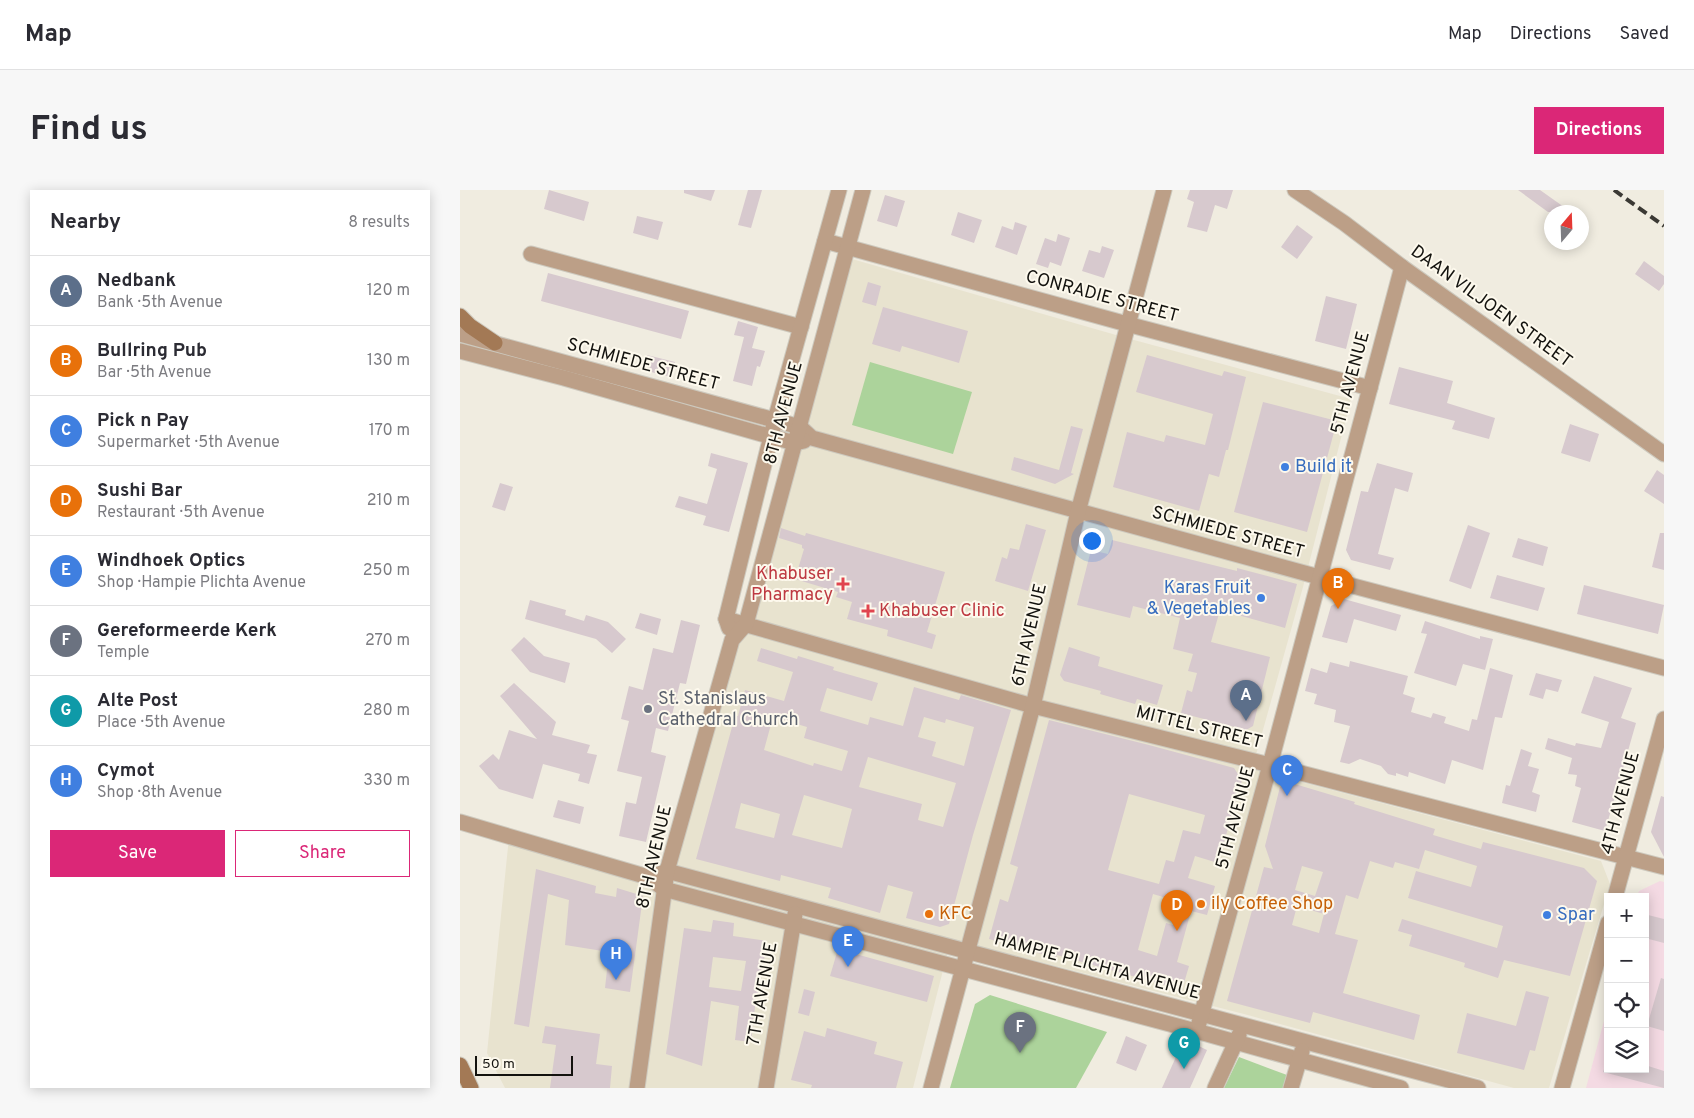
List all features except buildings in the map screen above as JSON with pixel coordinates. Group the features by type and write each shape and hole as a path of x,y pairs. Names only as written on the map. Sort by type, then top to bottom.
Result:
{"main road":[{"path":"460,316 470,326 495,343"},
{"path":"460,1065 471,1088"}],"street":[{"name":"8TH AVENUE","path":"726,619 776,420 839,190"},
{"name":"8TH AVENUE","path":"637,1088 667,871 732,640 746,624 863,190"},
{"name":"6TH AVENUE","path":"931,1088 1033,706 1078,512 1164,190"},
{"name":"DAAN VILJOEN STREET","path":"1295,190 1344,223 1402,267 1664,454"},
{"name":"CONRADIE STREET","path":"825,241 1370,388"},
{"path":"531,254 801,327"},
{"name":"5TH AVENUE","path":"1196,1031 1270,765 1402,267"},
{"name":"SCHMIEDE STREET","path":"460,334 776,420 800,427 812,438 1078,512 1664,668"},
{"name":"SCHMIEDE STREET","path":"460,351 564,378 795,443"},
{"path":"795,443 812,438"},
{"path":"726,619 732,640"},
{"name":"MITTEL STREET","path":"726,619 1033,706 1664,867"},
{"name":"4TH AVENUE","path":"1616,893 1664,719"},
{"name":"HAMPIE PLICHTA AVENUE","path":"460,822 648,877 664,889 1196,1031 1401,1088"},
{"path":"648,877 667,871"},
{"name":"HAMPIE PLICHTA AVENUE","path":"667,871 1478,1088"},
{"name":"7TH AVENUE","path":"766,1088 797,906"},
{"path":"1562,1088 1604,937"},
{"path":"1215,1088 1243,1025"},
{"path":"1291,1088 1304,1042"}],"shaded area":[{"path":"845,257 1123,337 1351,399 1303,587 1252,769 1601,861 1610,884 1607,893 1604,893 1604,904 1549,1088 1514,1088 1244,1014 951,939 913,1088 505,1088 487,1053 509,837 663,889 732,640 746,624"},
{"path":"1660,881 1664,882 1664,1088 1586,1088 1604,1021 1604,1073 1649,1073 1649,893 1638,893"}],"green space":[{"path":"870,362 972,392 953,454 852,425"},
{"path":"990,995 1107,1032 1076,1088 950,1088 975,1004"},
{"path":"1239,1057 1287,1075 1283,1088 1224,1088"}],"railway":[{"path":"1614,190 1664,226"}],"place":[{"name":"Build it","path":"1285,467"},
{"name":"Khabuser Pharmacy","path":"843,584"},
{"name":"Karas Fruit & Vegetables","path":"1261,598"},
{"name":"Bullring Pub","path":"1338,609"},
{"name":"Khabuser Clinic","path":"868,611"},
{"name":"St. Stanislaus Cathedral Church","path":"648,709"},
{"name":"Nedbank","path":"1246,721"},
{"name":"Pick n Pay","path":"1287,796"},
{"name":"ily Coffee Shop","path":"1201,904"},
{"name":"KFC","path":"929,914"},
{"name":"Spar","path":"1547,915"},
{"name":"Sushi Bar","path":"1177,931"},
{"name":"Windhoek Optics","path":"848,967"},
{"name":"Cymot","path":"616,980"},
{"name":"Gereformeerde Kerk","path":"1020,1053"},
{"name":"Alte Post","path":"1184,1069"}]}
